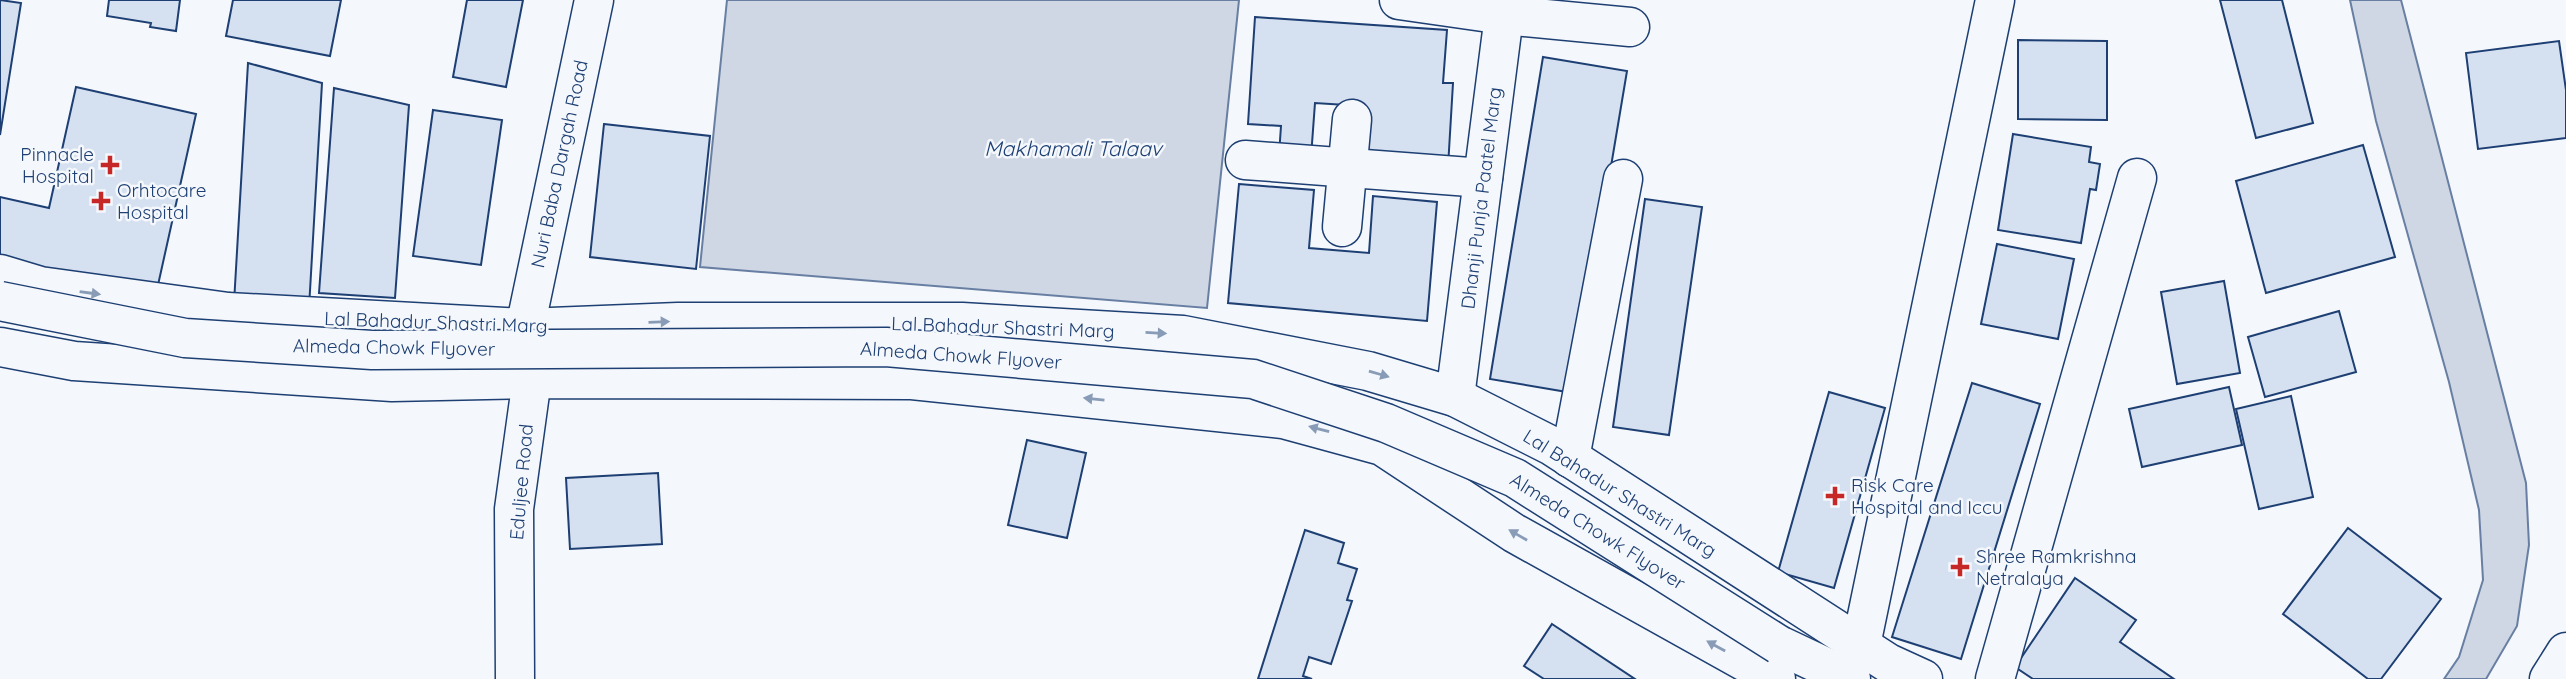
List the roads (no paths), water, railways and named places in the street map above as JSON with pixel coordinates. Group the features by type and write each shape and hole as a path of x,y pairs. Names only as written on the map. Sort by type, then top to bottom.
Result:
{"main road":[{"name":"Nuri Baba Dargah Road","path":"525,328 594,0"},
{"path":"1399,0 1505,8 1630,27"},
{"path":"1856,662 1995,0"},
{"name":"Dhanji Punja Paatel Marg","path":"1455,397 1505,8"},
{"path":"1342,227 1353,119"},
{"path":"1245,160 1483,178"},
{"path":"1995,679 2137,178"},
{"path":"1570,458 1623,179"},
{"name":"Lal Bahadur Shastri Marg","path":"0,274 40,286 228,312 525,328 678,322 962,322 1183,335 1368,371 1455,397 1552,446 1856,662 1888,663 1923,679"},
{"name":"Almeda Chowk Flyover","path":"0,301 185,338 372,351 886,347 1253,379 1386,423 1515,478 1779,646 1856,662"},
{"name":"Eduljee Road","path":"515,679 514,509 532,379 525,328"},
{"path":"0,347 74,361 392,382 532,379 912,380 1283,419 1382,446 1514,533 1776,679"},
{"path":"2549,679 2566,652"}],"water":[{"name":"Makhamali Talaav","path":"727,0 1239,0 1207,308 700,267"},
{"path":"2350,0 2401,0 2526,483 2529,545 2517,626 2486,679 2444,679 2459,657 2483,580 2479,510 2449,382 2376,121"}],"place":[{"name":"Pinnacle Hospital","path":"110,165"},
{"name":"Orhtocare Hospital","path":"101,201"},
{"name":"Risk Care Hospital and Iccu","path":"1835,496"},
{"name":"Shree Ramkrishna Netralaya","path":"1960,567"}]}
